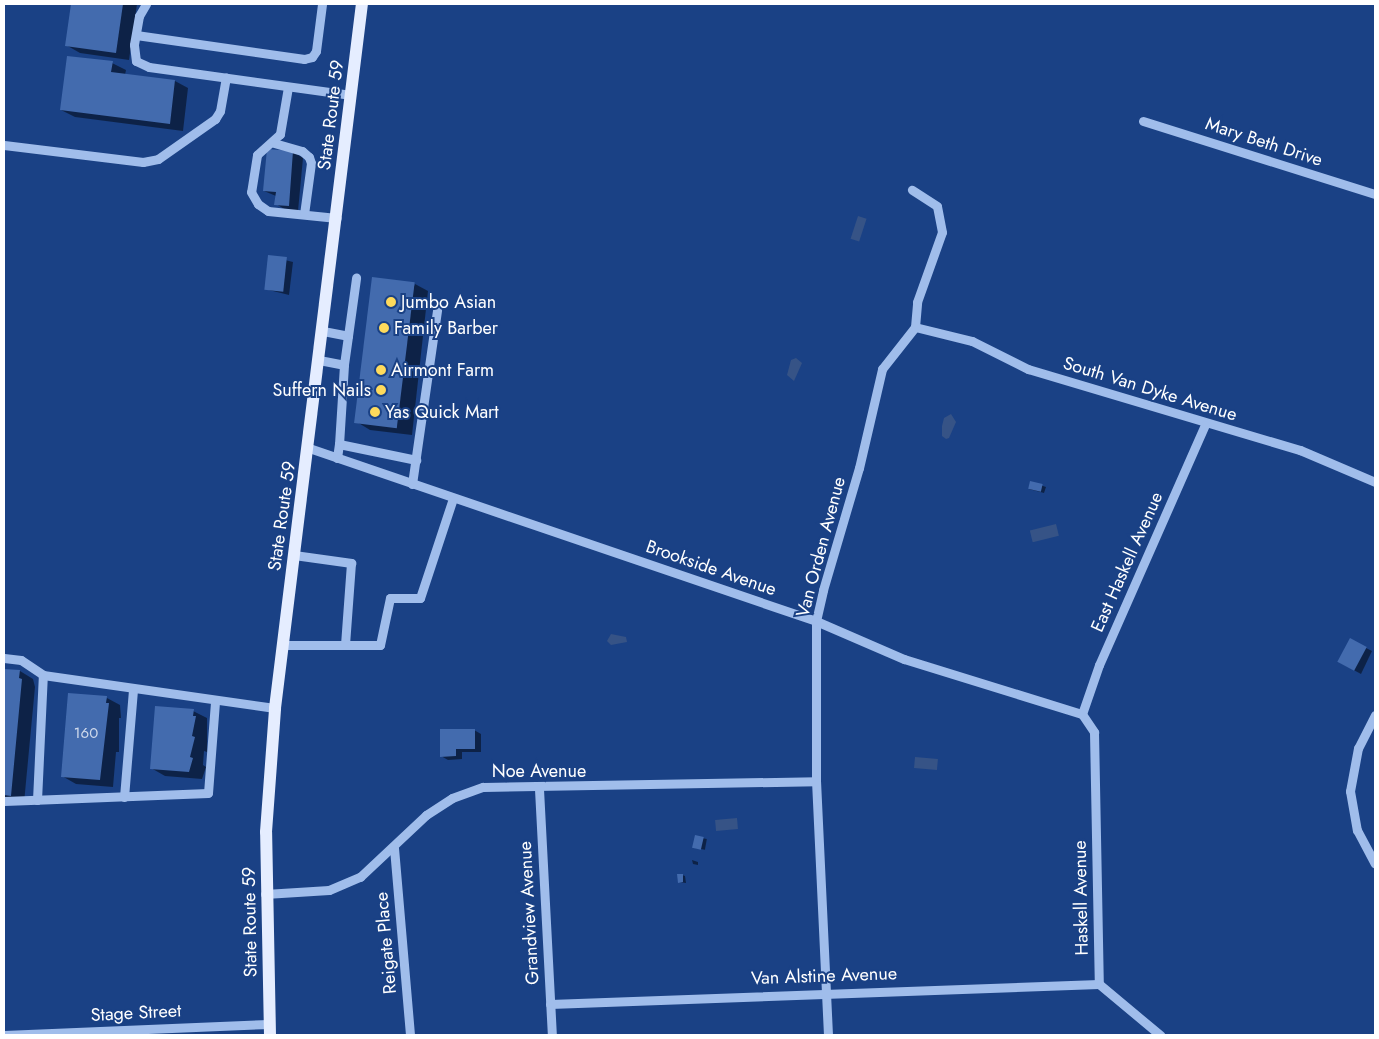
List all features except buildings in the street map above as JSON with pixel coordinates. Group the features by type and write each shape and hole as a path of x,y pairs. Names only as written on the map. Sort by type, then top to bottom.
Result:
{"main road":[{"name":"State Route 59","path":"270,1030 265,894 268,794 275,708 362,4"}],"street":[{"path":"146,4 139,16 136,35 136,61 149,67 351,95"},
{"path":"136,35 304,58 312,57 316,51 322,4"},
{"path":"4,145 144,162 158,159 215,119 220,111 226,78"},
{"path":"274,143 282,124 288,86"},
{"name":"Mary Beth Drive","path":"1143,121 1375,194"},
{"path":"304,214 310,168 309,156 302,151 274,143 266,144 257,155 251,192 258,204 268,211 336,218"},
{"path":"912,190 937,206 942,232 917,302 915,327"},
{"path":"336,458 340,444 344,365 356,278"},
{"path":"412,484 437,310"},
{"name":"South Van Dyke Avenue","path":"915,327 972,341 1028,368 1205,424 1300,450 1375,482"},
{"name":"Van Orden Avenue","path":"828,1035 816,781 816,622 859,468 882,369 915,327"},
{"path":"323,331 348,336"},
{"path":"319,360 344,365"},
{"name":"East Haskell Avenue","path":"1082,714 1099,664 1205,424"},
{"path":"340,444 416,460"},
{"name":"Brookside Avenue","path":"308,448 816,622 904,658 1082,714"},
{"path":"283,645 380,645 390,598 420,598 453,498"},
{"path":"294,555 350,563 345,645"},
{"path":"4,658 21,660 43,676 215,702 275,708"},
{"path":"37,800 43,676"},
{"path":"124,796 133,690"},
{"path":"4,801 208,793 215,702"},
{"name":"Haskell Avenue","path":"1082,714 1094,732 1099,984"},
{"path":"1375,715 1358,748 1350,791 1357,830 1375,864"},
{"name":"Noe Avenue","path":"265,894 329,890 360,877 394,848 426,815 452,798 483,787 539,788 816,781"},
{"name":"Grandview Avenue","path":"539,788 552,1035"},
{"name":"Reigate Place","path":"394,848 410,1035"},
{"path":"1099,984 1160,1035"},
{"name":"Van Alstine Avenue","path":"550,1004 825,992 1099,984"},
{"name":"Stage Street","path":"4,1035 270,1030"}],"water":[{"path":"858,216 867,219 859,242 851,239"},
{"path":"796,358 802,363 794,381 787,375 791,360"},
{"path":"951,414 956,422 949,438 946,439 942,436 942,426 944,418"},
{"path":"1056,524 1059,536 1033,542 1030,531"},
{"path":"611,634 626,637 627,642 611,645 607,641"},
{"path":"915,757 938,759 937,770 914,768"},
{"path":"737,818 738,829 716,831 715,820"}],"place":[{"name":"Jumbo Asian","path":"391,302"},
{"name":"Family Barber","path":"384,328"},
{"name":"Airmont Farm","path":"381,370"},
{"name":"Suffern Nails","path":"381,390"},
{"name":"Yas Quick Mart","path":"375,412"}]}
